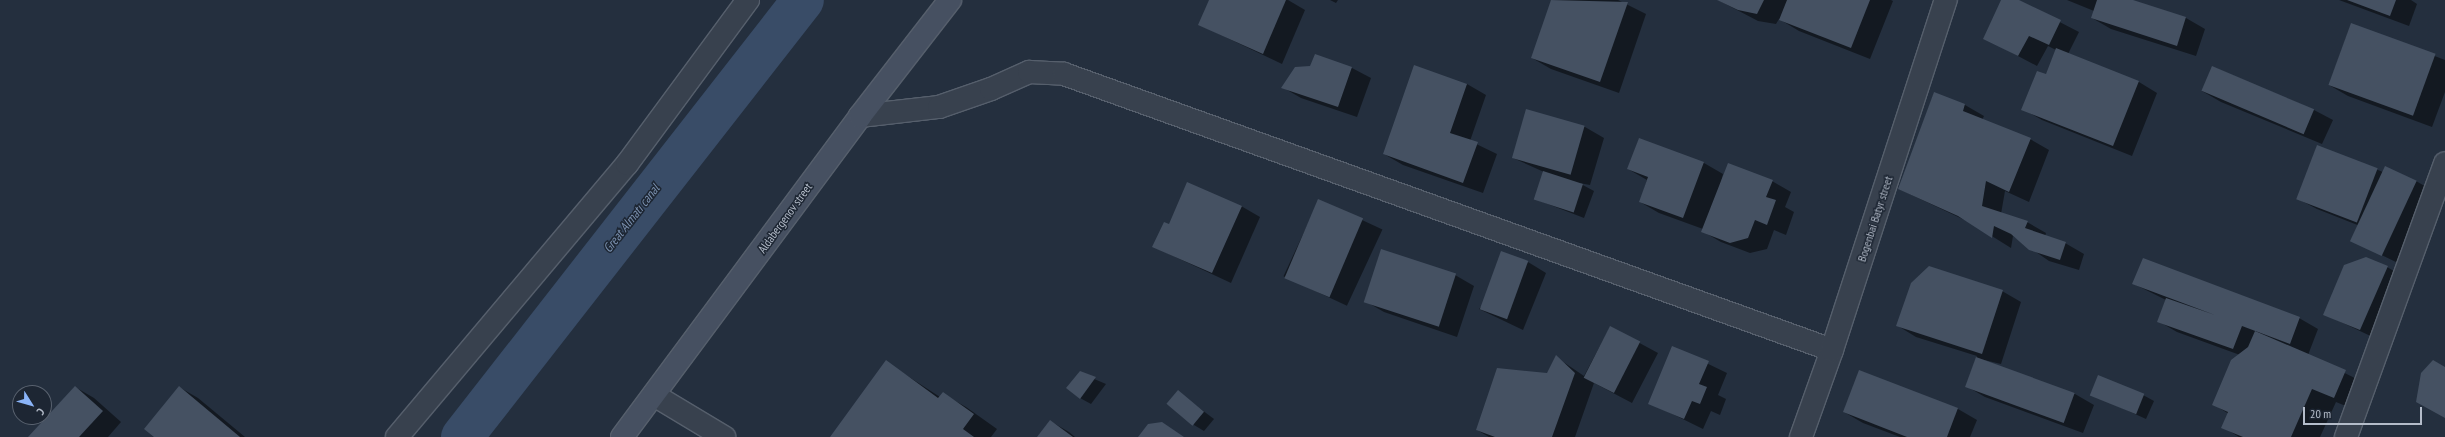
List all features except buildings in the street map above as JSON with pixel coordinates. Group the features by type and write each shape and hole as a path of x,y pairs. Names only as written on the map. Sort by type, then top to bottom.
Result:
{"main road":[{"name":"Aldabergenov street","path":"622,437 860,116 950,0"}],"street":[{"path":"397,437 627,164 748,0"},
{"name":"Bogenbai Batyr street","path":"1801,437 1832,350 1946,0"},
{"path":"860,116 939,107 991,89 1029,72 1064,74 1832,350"},
{"path":"2346,437 2445,163"},
{"path":"654,395 724,437"}],"waterway":[{"name":"Great Almatı canal","path":"462,437 803,0"}]}
